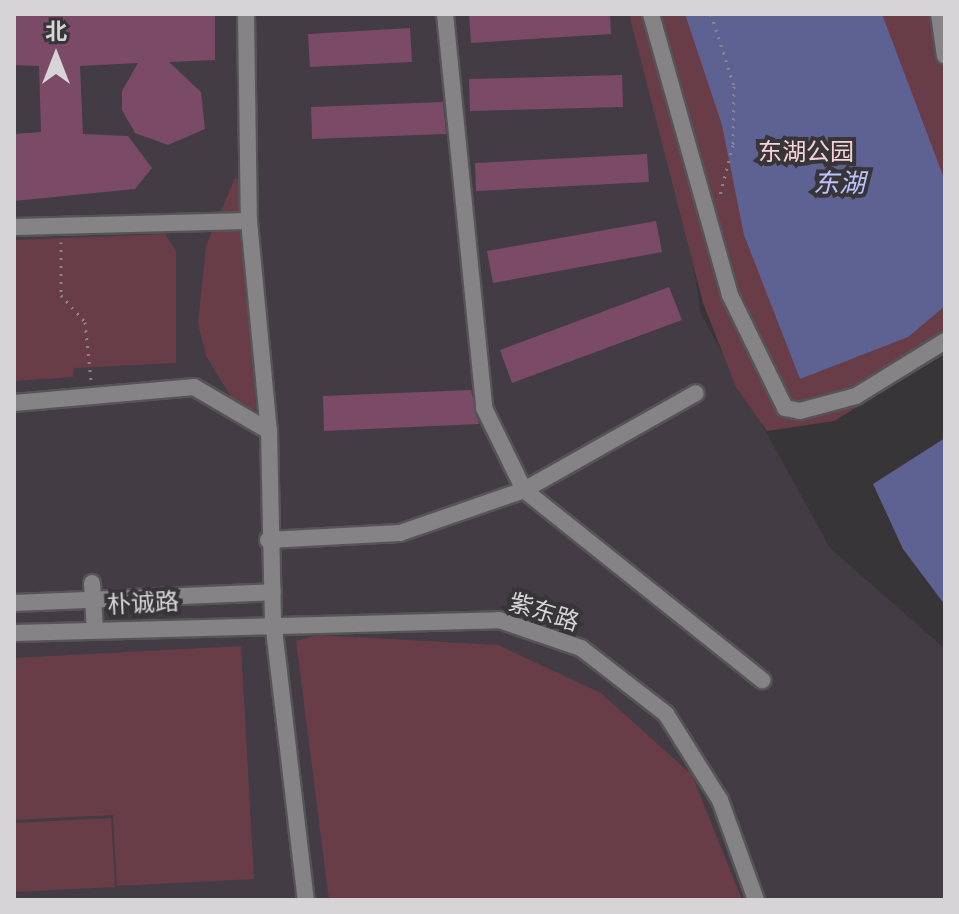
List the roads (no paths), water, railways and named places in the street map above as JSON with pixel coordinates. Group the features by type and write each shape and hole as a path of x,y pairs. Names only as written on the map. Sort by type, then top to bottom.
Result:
{"street":[{"path":"246,14 249,221 269,431 268,540 273,621 306,900"},
{"path":"445,14 484,408 524,490 762,680"},
{"path":"651,14 730,295 785,408 800,411 856,396 945,341"},
{"path":"939,14 945,56"},
{"path":"14,227 249,221"},
{"path":"14,403 93,399 194,387 269,431"},
{"path":"268,540 400,533 524,490 696,393"},
{"path":"92,583 95,629"},
{"path":"14,603 273,592"},
{"name":"紫东路","path":"273,621 499,620 581,648 666,714 720,800 756,900"},
{"name":"朴诚路","path":"14,633 273,621"}],"water":[{"name":"东湖","path":"685,14 882,14 945,181 945,306 908,337 800,379 744,235 722,125"},
{"path":"945,438 945,605 903,549 873,484"}],"park label":[{"name":"东湖公园","path":"806,152"}]}
